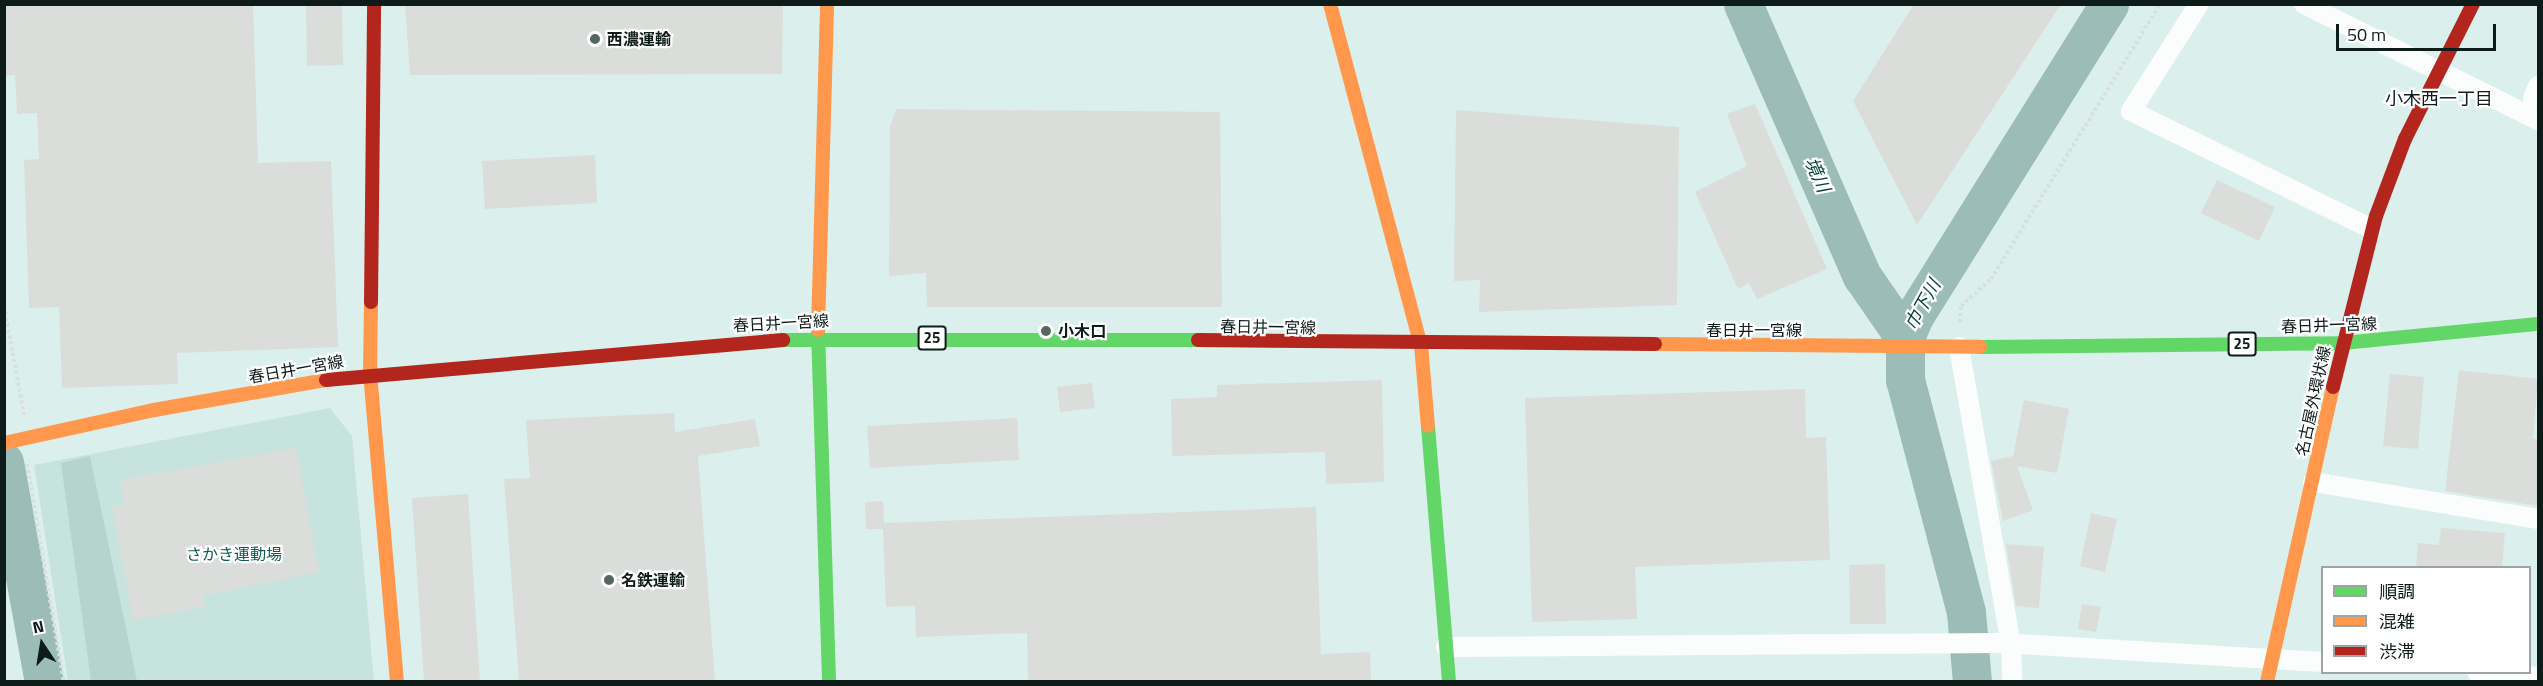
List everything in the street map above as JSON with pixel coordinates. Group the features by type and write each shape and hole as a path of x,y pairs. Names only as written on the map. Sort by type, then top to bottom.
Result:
{"main road":[{"path":"374,4 370,373 397,681"},
{"path":"826,4 818,337 829,681"},
{"path":"1330,4 1421,345 1449,681"},
{"name":"名古屋外環状線","path":"2267,681 2343,343 2372,229 2405,139 2473,4"},
{"name":"春日井一宮線","path":"4,443 154,410 370,373 818,337 1421,345 1952,347 2343,343 2538,324"}],"street":[{"path":"2199,4 2131,111 2372,229"},
{"path":"2304,4 2538,120"},
{"path":"1952,347 2012,681"},
{"path":"2313,482 2538,519"},
{"path":"1446,647 2006,643 2321,662"},
{"path":"2501,674 2538,677"}],"path":[{"path":"1952,347 1961,306 1991,279 2160,4"},
{"path":"4,306 25,420"},
{"path":"27,463 64,681"}],"green space":[{"name":"さかき運動場","path":"330,408 352,436 374,681 68,681 34,465"},
{"path":"90,456 137,681 91,681 61,463"}],"building":[{"path":"4,4 253,4 258,163 331,161 338,347 177,353 178,384 62,388 59,307 29,308 24,160 39,159 37,113 17,114 15,75 4,76"},
{"name":"西濃運輸","path":"405,4 783,4 782,74 410,75"},
{"path":"1914,4 2061,4 1917,225 1853,101"},
{"path":"342,5 343,65 307,66 306,6"},
{"path":"1755,104 1827,269 1757,299 1749,283 1738,289 1695,192 1747,166 1727,114"},
{"path":"896,109 1220,112 1222,307 927,307 926,273 889,276 890,127"},
{"path":"1456,110 1679,127 1677,305 1479,312 1480,280 1454,281"},
{"path":"595,155 597,203 485,209 482,161"},
{"path":"2217,180 2275,207 2259,241 2201,213"},
{"path":"2459,370 2538,379 2533,439 2538,439 2538,506 2445,491"},
{"path":"2390,374 2424,377 2418,449 2383,446"},
{"path":"1382,380 1384,482 1326,484 1325,452 1172,456 1171,399 1217,397 1217,385"},
{"path":"1092,383 1095,408 1060,412 1057,387"},
{"path":"1805,389 1806,438 1826,437 1830,560 1635,567 1637,619 1532,622 1525,398"},
{"path":"2024,400 2069,409 2057,473 2017,466 2033,510 2003,521 1991,461 2013,456"},
{"name":"名鉄運輸","path":"674,413 675,432 755,419 760,446 698,456 715,681 519,681 504,479 530,478 526,420"},
{"path":"1017,418 1019,460 870,468 867,426"},
{"path":"296,448 319,572 203,596 205,607 133,620 112,506 125,504 120,480"},
{"path":"468,494 480,681 424,681 412,498"},
{"path":"883,501 884,523 1316,507 1321,654 1370,652 1371,681 1028,681 1027,633 916,637 915,606 886,607 883,529 866,529 865,502"},
{"path":"2091,513 2117,519 2105,572 2080,566"},
{"path":"2441,528 2505,533 2502,566 2416,566 2418,543 2439,545"},
{"path":"2006,544 2044,547 2039,608 2016,606"},
{"path":"1885,564 1886,624 1850,624 1849,565"},
{"path":"2082,604 2101,607 2096,632 2078,629"}],"waterway":[{"name":"境川","path":"1743,4 1862,276 1905,338"},
{"name":"巾下川","path":"1972,682 1966,612 1905,380 1905,338 1913,318 2109,4"},
{"path":"4,462 44,682"}],"traffic: fast":[{"path":"1980,347 2343,343 2538,324"},
{"path":"818,330 829,682"},
{"path":"783,340 1198,340"},
{"path":"1428,426 1449,682"}],"traffic: slow":[{"path":"818,330 827,4"},
{"path":"1330,4 1421,345 1428,426"},
{"path":"371,302 370,373 397,682"},
{"path":"1655,344 1980,347"},
{"path":"4,443 154,410 326,380"},
{"path":"2267,682 2333,387"}],"traffic: jam":[{"path":"371,302 374,4"},
{"path":"2333,387 2376,216 2405,139 2473,4"},
{"path":"326,380 783,340"},
{"path":"1198,340 1655,344"}],"place":[{"name":"西濃運輸","path":"595,39"},
{"name":"小木口","path":"1046,331"},
{"name":"名鉄運輸","path":"609,580"}],"district":[{"name":"小木西一丁目","path":"2439,99"}]}
